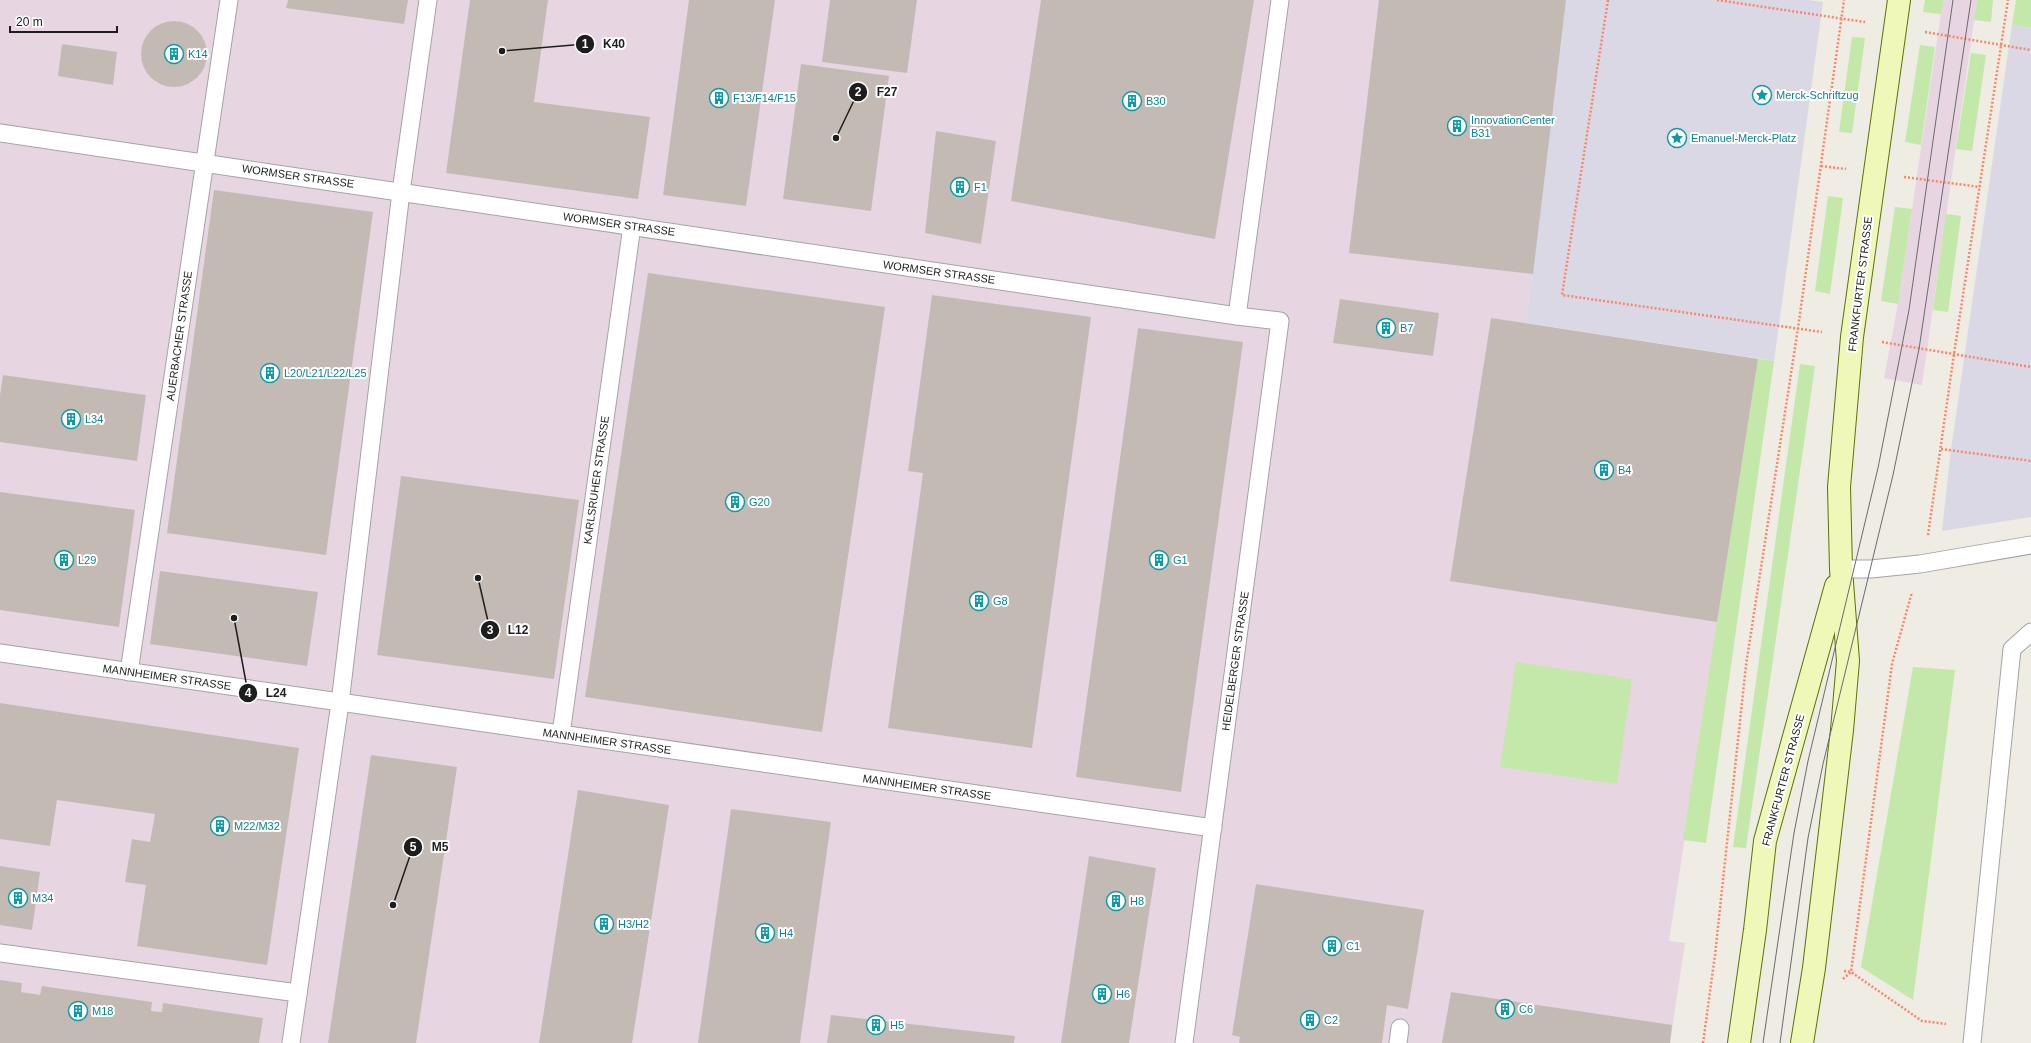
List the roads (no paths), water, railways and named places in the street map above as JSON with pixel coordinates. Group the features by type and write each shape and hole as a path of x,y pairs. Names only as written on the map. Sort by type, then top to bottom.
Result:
{"main road":[{"name":"FRANKFURTER STRASSE","path":"1802,1043 1816,952 1842,730 1847,669 1841,569 1839,487 1852,337 1899,0"},
{"name":"FRANKFURTER STRASSE","path":"1739,1043 1754,938 1765,841 1841,569"}],"lane":[{"name":"AUERBACHER STRASSE","path":"128,672 229,0"},
{"path":"291,1043 340,703 402,192 428,0"},
{"path":"1237,316 1280,0"},
{"name":"WORMSER STRASSE","path":"0,133 1237,316"},
{"name":"KARLSRUHER STRASSE","path":"561,734 632,226"},
{"name":"HEIDELBERGER STRASSE","path":"1184,1043 1280,321 1237,316"},
{"path":"1841,569 1871,569 1920,564 2031,545"},
{"path":"1972,1035 2012,649 2031,632"},
{"name":"MANNHEIMER STRASSE","path":"0,653 1213,828"},
{"path":"0,953 298,993"}],"tram line":[{"path":"1763,1043 1794,833 1808,761 1878,468 1909,310 1953,0"},
{"path":"1780,1043 1808,838 1823,764 1893,475 1919,349 1971,0"}],"place":[{"name":"K40","path":"502,51"},
{"name":"K14","path":"174,54"},
{"name":"Merck-Schriftzug","path":"1762,95"},
{"name":"F13/F14/F15","path":"719,98"},
{"name":"B30","path":"1132,101"},
{"name":"InnovationCenter B31","path":"1457,126"},
{"name":"F27","path":"836,138"},
{"name":"Emanuel-Merck-Platz","path":"1677,138"},
{"name":"F1","path":"960,187"},
{"name":"B7","path":"1386,328"},
{"name":"L20/L21/L22/L25","path":"270,373"},
{"name":"L34","path":"71,419"},
{"name":"B4","path":"1604,470"},
{"name":"G20","path":"735,502"},
{"name":"L29","path":"64,560"},
{"name":"G1","path":"1159,560"},
{"name":"L12","path":"478,578"},
{"name":"G8","path":"979,601"},
{"name":"L24","path":"234,618"},
{"name":"M22/M32","path":"220,826"},
{"name":"M34","path":"18,898"},
{"name":"H8","path":"1116,901"},
{"name":"M5","path":"393,905"},
{"name":"H3/H2","path":"604,924"},
{"name":"H4","path":"765,933"},
{"name":"C1","path":"1332,946"},
{"name":"H6","path":"1102,994"},
{"name":"C6","path":"1505,1009"},
{"name":"M18","path":"78,1011"},
{"name":"C2","path":"1310,1020"},
{"name":"H5","path":"876,1025"}]}
